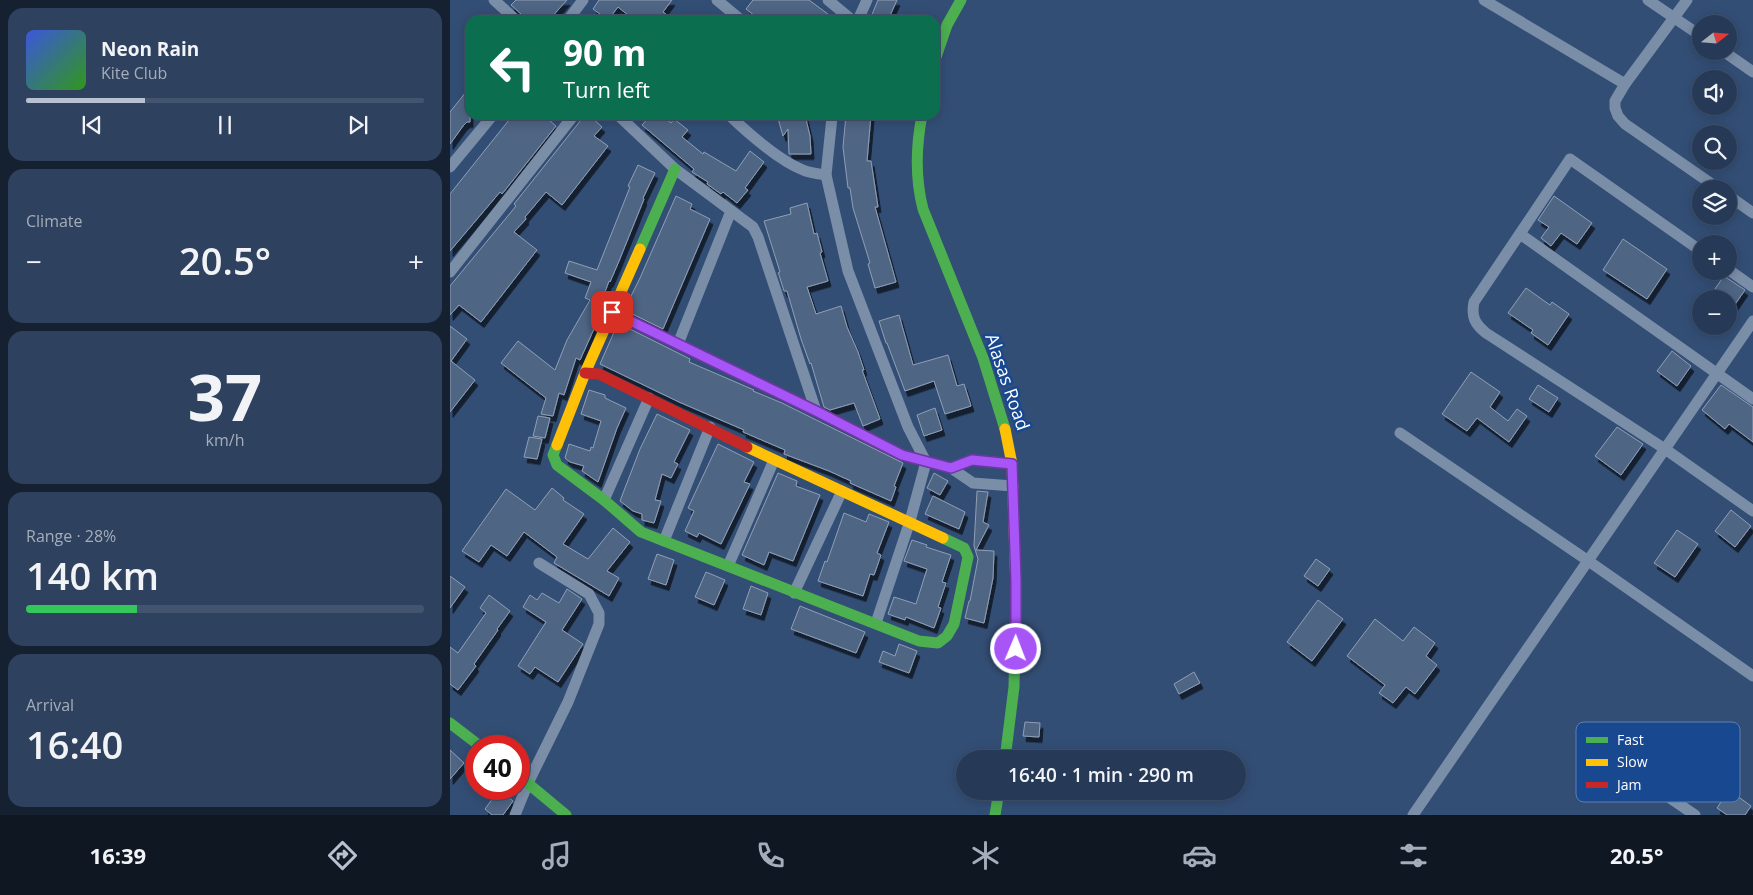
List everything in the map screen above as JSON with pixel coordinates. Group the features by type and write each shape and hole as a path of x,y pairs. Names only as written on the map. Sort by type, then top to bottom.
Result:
{"street":[{"path":"494,0 510,15"},
{"path":"572,15 583,0"},
{"path":"717,0 735,15"},
{"path":"828,0 846,15"},
{"path":"860,15 867,0"},
{"path":"940,45 947,25 961,0"},
{"path":"1484,0 1625,84"},
{"path":"1648,0 1692,30"},
{"path":"1688,0 1625,84 1615,101 1615,108 1618,116 1625,124 1705,180"},
{"path":"1736,60 1753,72"},
{"path":"450,167 488,120"},
{"path":"450,272 570,120"},
{"path":"623,120 675,169 753,227 816,411"},
{"path":"735,120 778,155 803,170 826,175"},
{"path":"832,120 826,175 848,271 908,427 926,462 910,521 876,623"},
{"name":"Alasas Road","path":"921,120 917,164 922,208 1000,404 1010,442 1016,610 1015,668 1006,750"},
{"path":"1692,245 1570,159 1474,302 1473,317 1476,325 1486,333 1665,449 1753,511"},
{"path":"585,373 599,374 774,460 910,521 964,548 968,557 954,624 947,636 938,643 918,641 641,532 604,500 556,465 553,455 585,373 675,169"},
{"path":"1737,201 1753,212"},
{"path":"678,344 731,211"},
{"path":"1520,234 1753,399"},
{"path":"1737,276 1753,287"},
{"path":"612,312 902,455 951,468 973,482 1013,486"},
{"path":"1413,815 1753,321"},
{"path":"604,500 649,398"},
{"path":"664,541 710,427"},
{"path":"1400,433 1753,676"},
{"path":"728,566 774,460"},
{"path":"951,468 972,460 1012,464"},
{"path":"794,593 842,491"},
{"path":"530,768 568,702 599,624 599,613 588,594 539,563"},
{"path":"450,723 466,735"},
{"path":"530,786 566,815"},
{"path":"515,815 518,800"},
{"path":"995,815 998,800"},
{"path":"1676,802 1695,815"}],"building":[{"path":"516,0 567,0 554,15 522,15 511,5"},
{"path":"599,0 672,0 663,12 667,15 628,15 618,7 612,15 601,15 593,9"},
{"path":"753,0 809,0 829,15 754,15 746,9"},
{"path":"878,0 897,0 890,15 872,15"},
{"path":"465,93 465,120 470,120 470,122 463,126 450,144 450,112"},
{"path":"509,120 549,120 556,126 502,194 500,192 450,251 450,194"},
{"path":"581,120 594,120 602,127 594,136 608,146 562,205 546,192 514,232 537,250 481,322 459,305 450,315 450,286 516,206 514,204"},
{"path":"646,120 668,120 671,123 675,120 688,130 682,137 703,154 704,152 736,171 750,151 764,162 745,188 748,190 737,203 723,192 721,194 707,184 708,182 692,172 694,169 642,125"},
{"path":"778,120 806,120 810,136 811,154 789,154 788,129 783,136"},
{"path":"846,120 871,120 867,161 871,161 878,207 875,207 896,282 875,288 868,264 870,263 853,208 850,188 848,188 843,147"},
{"path":"638,165 655,173 609,281 595,319 598,320 580,360 576,358 564,395 559,393 553,416 541,414 546,398 501,363 518,341 555,370 567,340 590,300 585,298 591,282 565,273 569,261 597,270 630,187 628,186"},
{"path":"676,196 692,204 690,209 710,219 663,329 624,310"},
{"path":"1554,196 1592,223 1577,244 1561,233 1551,246 1541,238 1549,227 1538,220"},
{"path":"807,203 814,234 817,233 822,252 820,253 828,281 807,287 816,314 841,306 880,419 863,426 854,403 830,410 824,407 787,291 784,291 778,273 780,272 764,221 791,214 790,208"},
{"path":"1623,239 1667,269 1647,299 1603,270"},
{"path":"1721,280 1730,280 1745,290 1737,302 1737,290 1714,290"},
{"path":"1526,288 1550,305 1552,302 1569,314 1548,345 1531,333 1533,330 1508,313"},
{"path":"899,315 913,365 948,355 957,386 964,384 971,406 945,414 934,381 905,391 879,321"},
{"path":"618,323 690,359 689,362 782,403 903,463 894,486 896,487 891,501 850,483 851,481 829,471 784,454 785,450 600,364"},
{"path":"450,326 467,339 451,361 475,380 450,412"},
{"path":"1672,351 1691,366 1677,386 1657,371"},
{"path":"1471,372 1500,392 1490,407 1508,421 1517,409 1527,416 1509,442 1477,418 1467,431 1442,414"},
{"path":"1538,385 1558,398 1549,412 1529,399"},
{"path":"1721,385 1753,407 1753,442 1729,424 1725,429 1702,410"},
{"path":"589,390 605,395 605,398 626,408 598,482 582,471 584,466 570,462 565,458 569,444 590,451 591,447 593,448 601,421 581,414"},
{"path":"935,408 942,430 924,436 917,415"},
{"path":"657,414 690,430 674,462 678,464 671,478 662,474 655,500 661,501 654,523 642,520 642,514 633,511 620,501 640,449"},
{"path":"538,416 550,418 545,438 533,436"},
{"path":"1617,427 1643,444 1621,475 1595,456"},
{"path":"529,437 542,439 537,459 524,457"},
{"path":"718,444 754,462 744,482 750,484 721,544 699,533 697,537 685,531 694,511 688,508"},
{"path":"778,473 797,481 796,486 820,495 793,561 769,552 764,565 742,555"},
{"path":"934,473 948,481 940,495 927,488"},
{"path":"552,488 564,498 563,500 584,514 563,544 588,559 613,528 630,542 607,571 619,578 609,596 554,563 557,557 524,532 507,556 491,545 479,562 462,551 506,489 535,510"},
{"path":"977,491 988,492 983,522 989,525 976,550 994,551 993,578 984,623 965,618 978,559 974,546"},
{"path":"933,496 965,512 959,529 925,514"},
{"path":"1731,510 1751,526 1735,547 1715,531"},
{"path":"844,513 866,522 869,514 889,522 877,553 881,555 874,575 870,574 863,596 818,581 825,561 827,562"},
{"path":"1677,530 1698,544 1675,577 1654,563"},
{"path":"912,540 927,545 926,547 951,555 942,582 946,583 938,607 941,608 934,628 906,617 905,620 888,614 894,597 916,604 927,569 904,561"},
{"path":"657,554 674,560 666,585 648,579"},
{"path":"1316,559 1330,569 1318,586 1304,576"},
{"path":"706,572 725,580 714,605 695,597"},
{"path":"450,576 465,587 450,608"},
{"path":"751,586 768,593 761,615 743,609"},
{"path":"567,589 582,599 562,630 583,644 558,682 535,667 530,674 518,666 546,622 523,607 530,595 537,600 542,593 559,603"},
{"path":"489,595 510,611 474,664 476,666 458,690 450,684 450,647 458,653 486,613 480,608"},
{"path":"1318,600 1343,619 1312,661 1287,642"},
{"path":"800,606 865,632 856,653 791,629"},
{"path":"1375,619 1403,641 1414,627 1435,643 1426,656 1437,665 1415,694 1406,687 1393,703 1379,693 1385,685 1347,656"},
{"path":"899,644 917,651 909,673 879,662 883,651 895,656"},
{"path":"1194,672 1200,683 1179,694 1174,684"},
{"path":"1025,722 1040,723 1039,737 1023,736"},
{"path":"450,750 464,763 450,779"},
{"path":"1740,798 1751,806 1745,815 1727,815 1717,808 1721,802 1740,802"},
{"path":"492,800 513,801 503,815 492,815 485,809"}],"traffic: fast":[{"path":"940,45 947,25 961,0"},
{"path":"921,120 917,162 923,209 983,358 1005,429"},
{"path":"640,249 675,169"},
{"path":"557,445 553,455 557,465 604,500 641,532 919,641 938,643 947,636 954,624 968,557 964,548 943,538"},
{"path":"1006,750 1014,687 1016,590"},
{"path":"450,723 466,735"},
{"path":"530,785 566,815"},
{"path":"995,815 998,800"}],"traffic: slow":[{"path":"557,445 585,373 640,249"},
{"path":"1005,429 1012,464 1016,590"},
{"path":"747,447 943,538"}],"traffic: jam":[{"path":"585,373 599,374 747,447"}],"route":[{"path":"612,312 902,455 951,468 972,460 1012,464 1016,649"}]}
